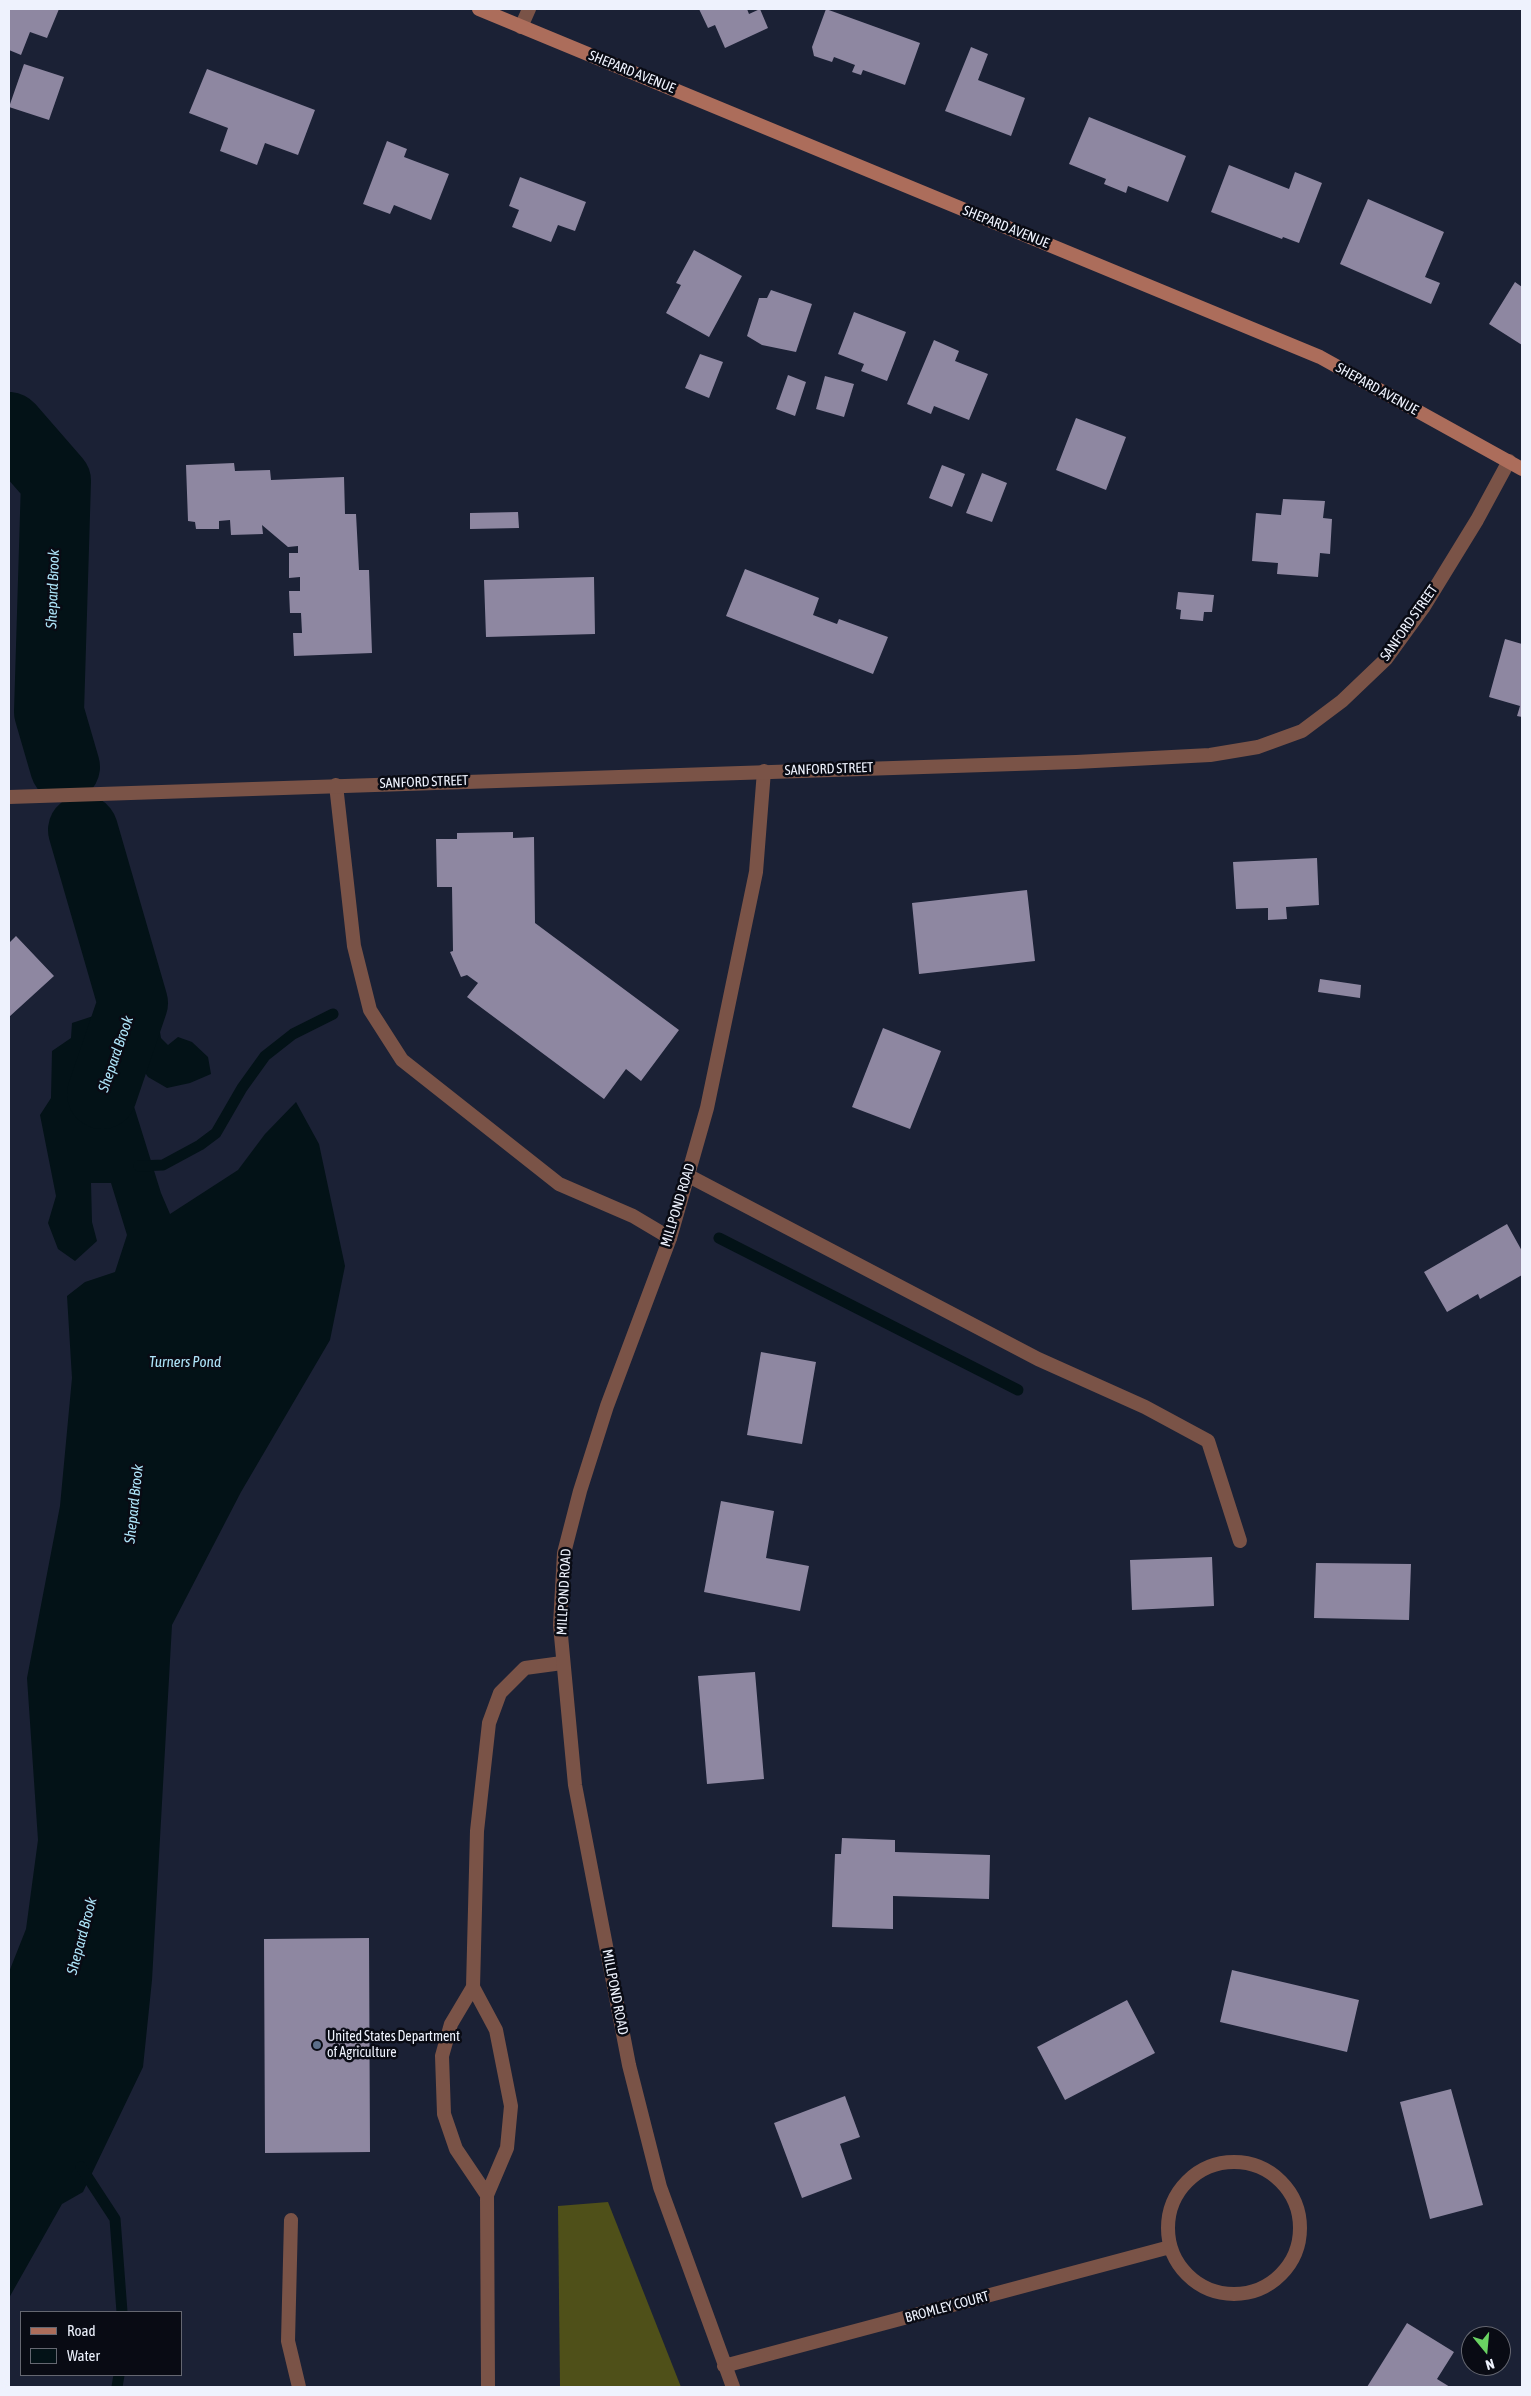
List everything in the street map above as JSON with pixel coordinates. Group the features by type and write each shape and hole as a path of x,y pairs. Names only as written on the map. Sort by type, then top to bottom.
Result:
{"main road":[{"name":"SHEPARD AVENUE","path":"478,9 1320,357 1522,469"}],"street":[{"path":"521,27 529,9"},
{"name":"SANFORD STREET","path":"9,797 1076,762 1210,756 1258,747 1302,731 1342,701 1386,659 1423,608 1477,520 1509,461"},
{"name":"MILLPOND ROAD","path":"733,2387 660,2187 629,2065 575,1785 562,1663 560,1625 564,1553 580,1491 607,1406 670,1238 707,1108 756,872 764,771"},
{"path":"336,785 354,946 370,1010 402,1060 559,1184 633,1216 670,1238"},
{"path":"688,1175 1038,1359 1145,1408 1208,1441 1240,1541"},
{"path":"487,2195 456,2148 444,2114 442,2056 451,2024 473,1987 477,1831 488,1723 500,1693 525,1668 562,1663"},
{"path":"473,1987 496,2030 511,2106 507,2148 487,2195 488,2387"},
{"path":"1231,2161 1252,2163 1270,2171 1284,2183 1294,2198 1299,2215 1298,2241 1288,2266 1268,2284 1242,2294 1223,2293 1206,2288 1190,2278 1178,2264 1170,2247 1167,2227 1170,2207 1176,2195 1194,2174 1212,2165 1231,2161"},
{"path":"292,2220 288,2341 299,2387"},
{"name":"BROMLEY COURT","path":"724,2366 1170,2247"}],"shaded area":[{"path":"608,2202 681,2387 560,2387 558,2206"}],"water":[{"name":"Turners Pond","path":"154,996 161,1038 168,1045 178,1037 192,1042 208,1057 211,1074 190,1083 167,1088 148,1077 139,1064 134,1074 132,1100 161,1193 170,1214 238,1170 265,1134 296,1102 319,1144 345,1266 330,1340 241,1492 172,1625 152,1980 143,2067 83,2192 62,2204 9,2298 9,1972 26,1929 38,1840 27,1678 60,1506 72,1378 67,1296 85,1282 115,1272 127,1235 111,1183 91,1183 92,1222 97,1241 75,1261 58,1249 48,1223 56,1196 40,1115 51,1098 52,1051 71,1038 72,1023"}],"building":[{"path":"9,9 59,9 47,38 30,32 21,55 9,50"},
{"path":"699,9 747,9 749,14 760,9 768,28 725,48 715,25 708,28"},
{"path":"826,9 920,43 905,85 863,70 861,75 852,72 855,65 834,57 832,62 814,56 812,47"},
{"path":"971,47 988,54 978,80 1025,98 1011,136 945,111"},
{"path":"24,64 64,77 49,120 9,107"},
{"path":"207,69 315,110 298,155 265,143 257,165 220,151 228,128 189,113"},
{"path":"1089,117 1186,156 1168,202 1128,186 1126,193 1104,184 1106,179 1069,164"},
{"path":"387,141 407,149 404,157 449,174 431,220 394,205 390,214 363,204"},
{"path":"1229,165 1289,189 1295,172 1322,183 1299,243 1283,237 1282,239 1211,212"},
{"path":"520,177 586,202 575,231 558,225 551,242 512,227 519,210 509,206"},
{"path":"1368,199 1444,232 1425,277 1440,283 1431,304 1340,264"},
{"path":"694,250 742,276 709,337 666,313 681,285 676,283"},
{"path":"1515,282 1522,287 1522,345 1489,324"},
{"path":"771,290 812,304 796,352 762,345 747,336 759,298 767,298"},
{"path":"854,312 906,332 887,381 861,371 864,364 838,354"},
{"path":"934,340 959,351 955,361 988,374 969,420 934,406 931,414 907,404"},
{"path":"700,354 723,362 709,398 685,388"},
{"path":"788,375 806,382 795,416 776,409"},
{"path":"825,376 854,384 844,417 816,409"},
{"path":"1076,418 1126,437 1106,490 1056,470"},
{"path":"234,463 235,471 270,470 271,480 344,477 345,514 356,514 359,570 369,570 372,653 294,656 293,633 302,633 301,613 290,613 289,591 300,591 300,577 289,578 289,553 298,553 298,546 288,547 262,525 263,534 231,535 230,520 219,521 219,529 196,529 195,522 188,521 186,465"},
{"path":"942,465 965,474 952,507 929,498"},
{"path":"982,473 1007,483 992,522 966,513"},
{"path":"1283,499 1325,501 1323,518 1332,519 1330,554 1320,553 1318,577 1277,574 1278,563 1252,561 1256,513 1281,515"},
{"path":"518,512 519,528 470,529 470,513"},
{"path":"745,569 819,598 813,615 837,624 839,619 888,637 873,674 726,616"},
{"path":"594,577 595,634 486,637 484,580"},
{"path":"1178,592 1214,595 1212,612 1204,612 1203,621 1180,619 1181,610 1176,609"},
{"path":"1505,639 1522,644 1522,717 1517,716 1520,706 1489,697"},
{"path":"513,832 513,838 534,837 535,923 679,1030 641,1081 626,1069 604,1099 467,997 478,983 467,975 461,977 450,952 453,951 452,887 437,887 436,839 457,839 457,833"},
{"path":"1317,858 1319,905 1286,907 1287,919 1268,920 1268,908 1236,909 1233,862"},
{"path":"1027,890 1035,961 919,974 912,903"},
{"path":"16,936 54,976 9,1017 9,943"},
{"path":"1320,979 1361,985 1360,998 1318,992"},
{"path":"883,1028 941,1051 910,1129 852,1107"},
{"path":"1507,1224 1522,1251 1522,1275 1480,1299 1478,1294 1447,1312 1424,1272"},
{"path":"761,1352 816,1362 802,1444 747,1435"},
{"path":"721,1501 774,1511 766,1558 809,1566 800,1611 704,1592"},
{"path":"1212,1557 1214,1606 1132,1610 1130,1560"},
{"path":"1316,1563 1411,1564 1409,1620 1314,1618"},
{"path":"755,1672 764,1779 707,1784 698,1676"},
{"path":"842,1838 895,1840 895,1852 990,1855 989,1899 893,1896 893,1929 832,1927 835,1854 841,1854"},
{"name":"United States Department of Agriculture","path":"369,1938 370,2152 265,2153 264,1939"},
{"path":"1232,1970 1359,2000 1347,2052 1220,2022"},
{"path":"1127,2000 1155,2053 1065,2100 1037,2047"},
{"path":"1451,2089 1483,2205 1430,2219 1400,2102"},
{"path":"845,2096 860,2137 840,2144 852,2179 802,2198 774,2123"},
{"path":"1407,2323 1454,2352 1437,2379 1450,2387 1367,2387"}],"waterway":[{"name":"Shepard Brook","path":"9,427 56,481 49,712 65,767"},
{"name":"Shepard Brook","path":"83,830 133,1003 102,1094"},
{"path":"139,1166 163,1165 200,1145 216,1133 242,1088 265,1056 293,1034 333,1014"},
{"path":"719,1238 1018,1390"},
{"path":"81,2167 115,2219 122,2311"},
{"path":"117,2387 119,2376"}],"place":[{"name":"United States Department of Agriculture","path":"317,2045"}]}
